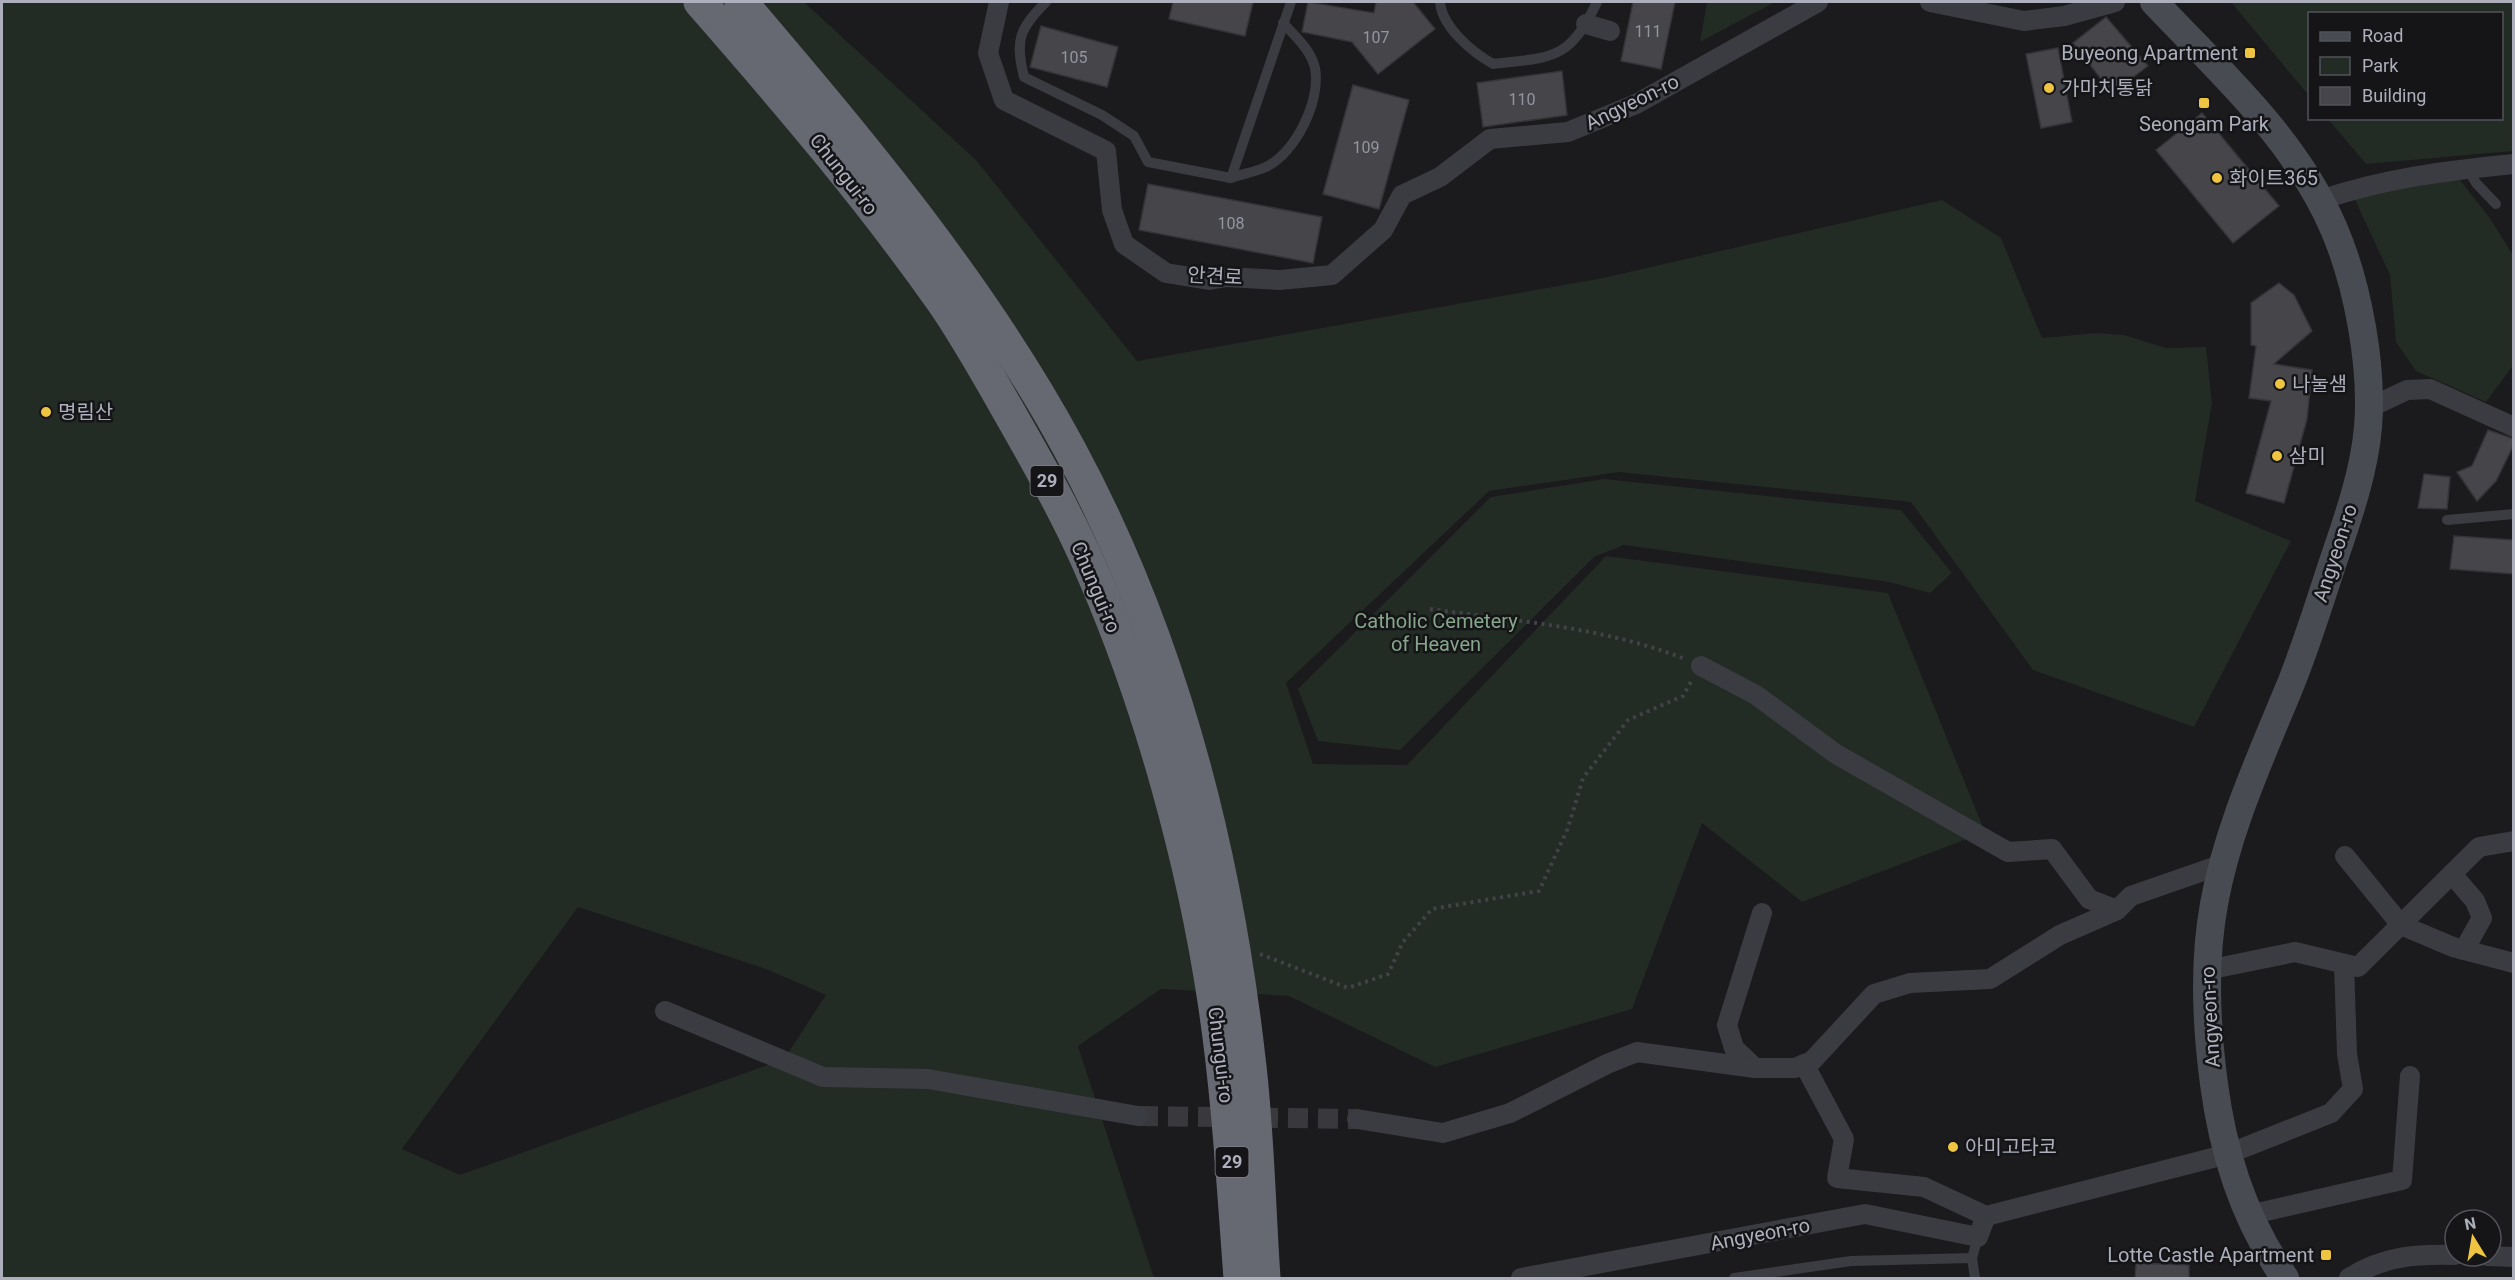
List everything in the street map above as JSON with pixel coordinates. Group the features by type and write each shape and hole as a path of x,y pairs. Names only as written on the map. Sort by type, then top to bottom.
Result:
{"highway":[{"name":"Chungui-ro","path":"700,2 820,142 943,303 1032,454 1095,576 1154,744 1177,823 1204,942 1229,1125 1240,1278"},
{"name":"Chungui-ro","path":"741,2 849,130 932,237 1008,347 1068,446 1116,545 1163,668 1196,778 1233,943 1250,1061 1264,1278"}],"main road":[{"name":"Angyeon-ro","path":"2154,2 2279,136 2296,158 2335,231 2354,296 2363,347 2369,408 2365,452 2341,539 2298,668 2253,776 2223,864 2214,902 2207,970 2210,1052 2217,1104 2228,1154 2249,1215 2284,1278"}],"street":[{"name":"Angyeon-ro","path":"999,2 988,53 1004,100 1106,152 1113,210 1124,244 1166,273 1209,280 1227,277 1280,280 1332,275 1383,230 1402,195 1440,177 1490,139 1568,132 1626,108 1818,2"},
{"path":"1930,2 2024,21 2064,16 2115,2"},
{"path":"1586,24 1610,31"},
{"path":"2320,200 2389,179 2514,164"},
{"path":"2369,408 2407,390 2430,389 2514,427"},
{"path":"1701,666 1756,695 1836,754 2007,852 2052,849 2089,899 2117,910"},
{"path":"2207,970 2295,952 2358,967 2479,847 2514,841"},
{"path":"2345,856 2401,924 2464,950 2514,963"},
{"path":"1357,1119 1443,1133 1510,1113 1607,1064 1637,1052 1755,1068 1795,1068 1812,1061 1874,994 1910,983 1990,979 2060,935 2117,910 2131,896 2223,864"},
{"path":"2452,874 2475,901 2482,918 2464,950"},
{"path":"1755,1068 1734,1048 1727,1024 1762,913"},
{"path":"1804,1064 1844,1139 1837,1178 1924,1187 1986,1216 2228,1154 2331,1113 2354,1089 2347,1054 2344,964"},
{"path":"665,1011 823,1077 928,1079 1138,1116"},
{"path":"2249,1215 2402,1180 2410,1076"},
{"name":"Angyeon-ro","path":"1521,1278 1865,1214 1978,1237"},
{"path":"1978,1237 1986,1216"},
{"path":"2349,1278 2373,1264 2387,1260 2418,1254 2443,1255"}],"lane":[{"path":"1046,2 1027,20 1017,49 1024,77 1102,116 1134,136 1148,162 1231,178 1267,166 1274,161 1300,135 1307,116 1314,89 1315,68 1302,43 1283,23"},
{"path":"1231,178 1291,2"},
{"path":"1440,2 1452,28 1475,53 1492,64 1560,54 1582,33 1597,2"},
{"path":"2467,168 2476,183 2496,204"},
{"path":"2446,520 2514,514"},
{"path":"1975,1278 1972,1258 1978,1237"},
{"path":"1734,1278 1776,1275 1851,1261 1972,1258"}],"path":[{"path":"1233,943 1348,988 1388,974 1403,942 1432,909 1539,891 1568,828 1583,778 1628,720 1683,696 1701,666 1654,647 1574,628 1430,609"}],"green space":[{"path":"2,2 804,2 976,160 1137,361 1603,278 1942,200 2001,238 2042,338 2097,333 2124,335 2166,348 2206,347 2212,403 2195,501 2291,541 2194,727 2033,670 1911,502 1619,472 1489,491 1286,683 1313,764 1407,765 1606,556 1888,593 1985,832 1802,902 1702,823 1632,1009 1435,1067 1289,996 1161,989 1078,1046 1154,1278 2,1278","holes":["578,907 766,969 826,995 784,1059 460,1175 402,1149"]},
{"path":"1707,2 1775,2 1700,42"},
{"path":"2231,2 2513,2 2513,151 2366,164 2329,120 2503,120 2503,12 2308,12 2308,95"},
{"path":"2456,175 2489,217 2513,255 2514,364 2486,402 2416,371 2396,342 2390,275 2350,189"},
{"name":"Catholic Cemetery of Heaven","path":"1604,479 1901,510 1952,573 1930,593 1889,582 1624,545 1594,557 1400,750 1318,741 1298,689 1491,497"}],"building":[{"path":"1173,2 1253,2 1245,36 1169,19"},
{"path":"1308,2 1374,13 1376,2 1413,2 1435,29 1378,74 1352,42 1302,32"},
{"path":"1633,2 1675,2 1661,69 1621,61"},
{"path":"2106,17 2148,66 2112,93 2073,43"},
{"path":"1041,26 1118,47 1107,87 1030,67"},
{"name":"가마치통닭","path":"2058,48 2072,122 2041,128 2026,54"},
{"path":"1562,71 1567,115 1483,127 1477,83"},
{"path":"1353,85 1409,100 1379,209 1323,194"},
{"name":"화이트365","path":"2202,113 2279,206 2233,243 2156,150"},
{"path":"1148,184 1322,217 1313,263 1139,230"},
{"path":"2279,283 2294,295 2312,331 2274,364 2312,370 2307,419 2284,503 2246,493 2271,401 2249,398 2256,346 2251,345 2251,303"},
{"path":"2488,430 2514,439 2514,444 2496,481 2477,501 2457,472 2472,466"},
{"path":"2424,474 2450,477 2447,509 2418,508"},
{"path":"2454,536 2514,540 2514,574 2450,569"},
{"path":"2136,1263 2189,1265 2189,1278 2135,1278"}],"tunnel":[{"path":"1138,1116 1357,1119"}],"place":[{"name":"Buyeong Apartment","path":"2250,53"},
{"name":"가마치통닭","path":"2049,88"},
{"name":"Seongam Park","path":"2204,103"},
{"name":"화이트365","path":"2217,178"},
{"name":"나눌샘","path":"2280,384"},
{"name":"명림산","path":"46,412"},
{"name":"삼미","path":"2277,456"},
{"name":"아미고타코","path":"1953,1147"},
{"name":"Lotte Castle Apartment","path":"2326,1255"}]}
